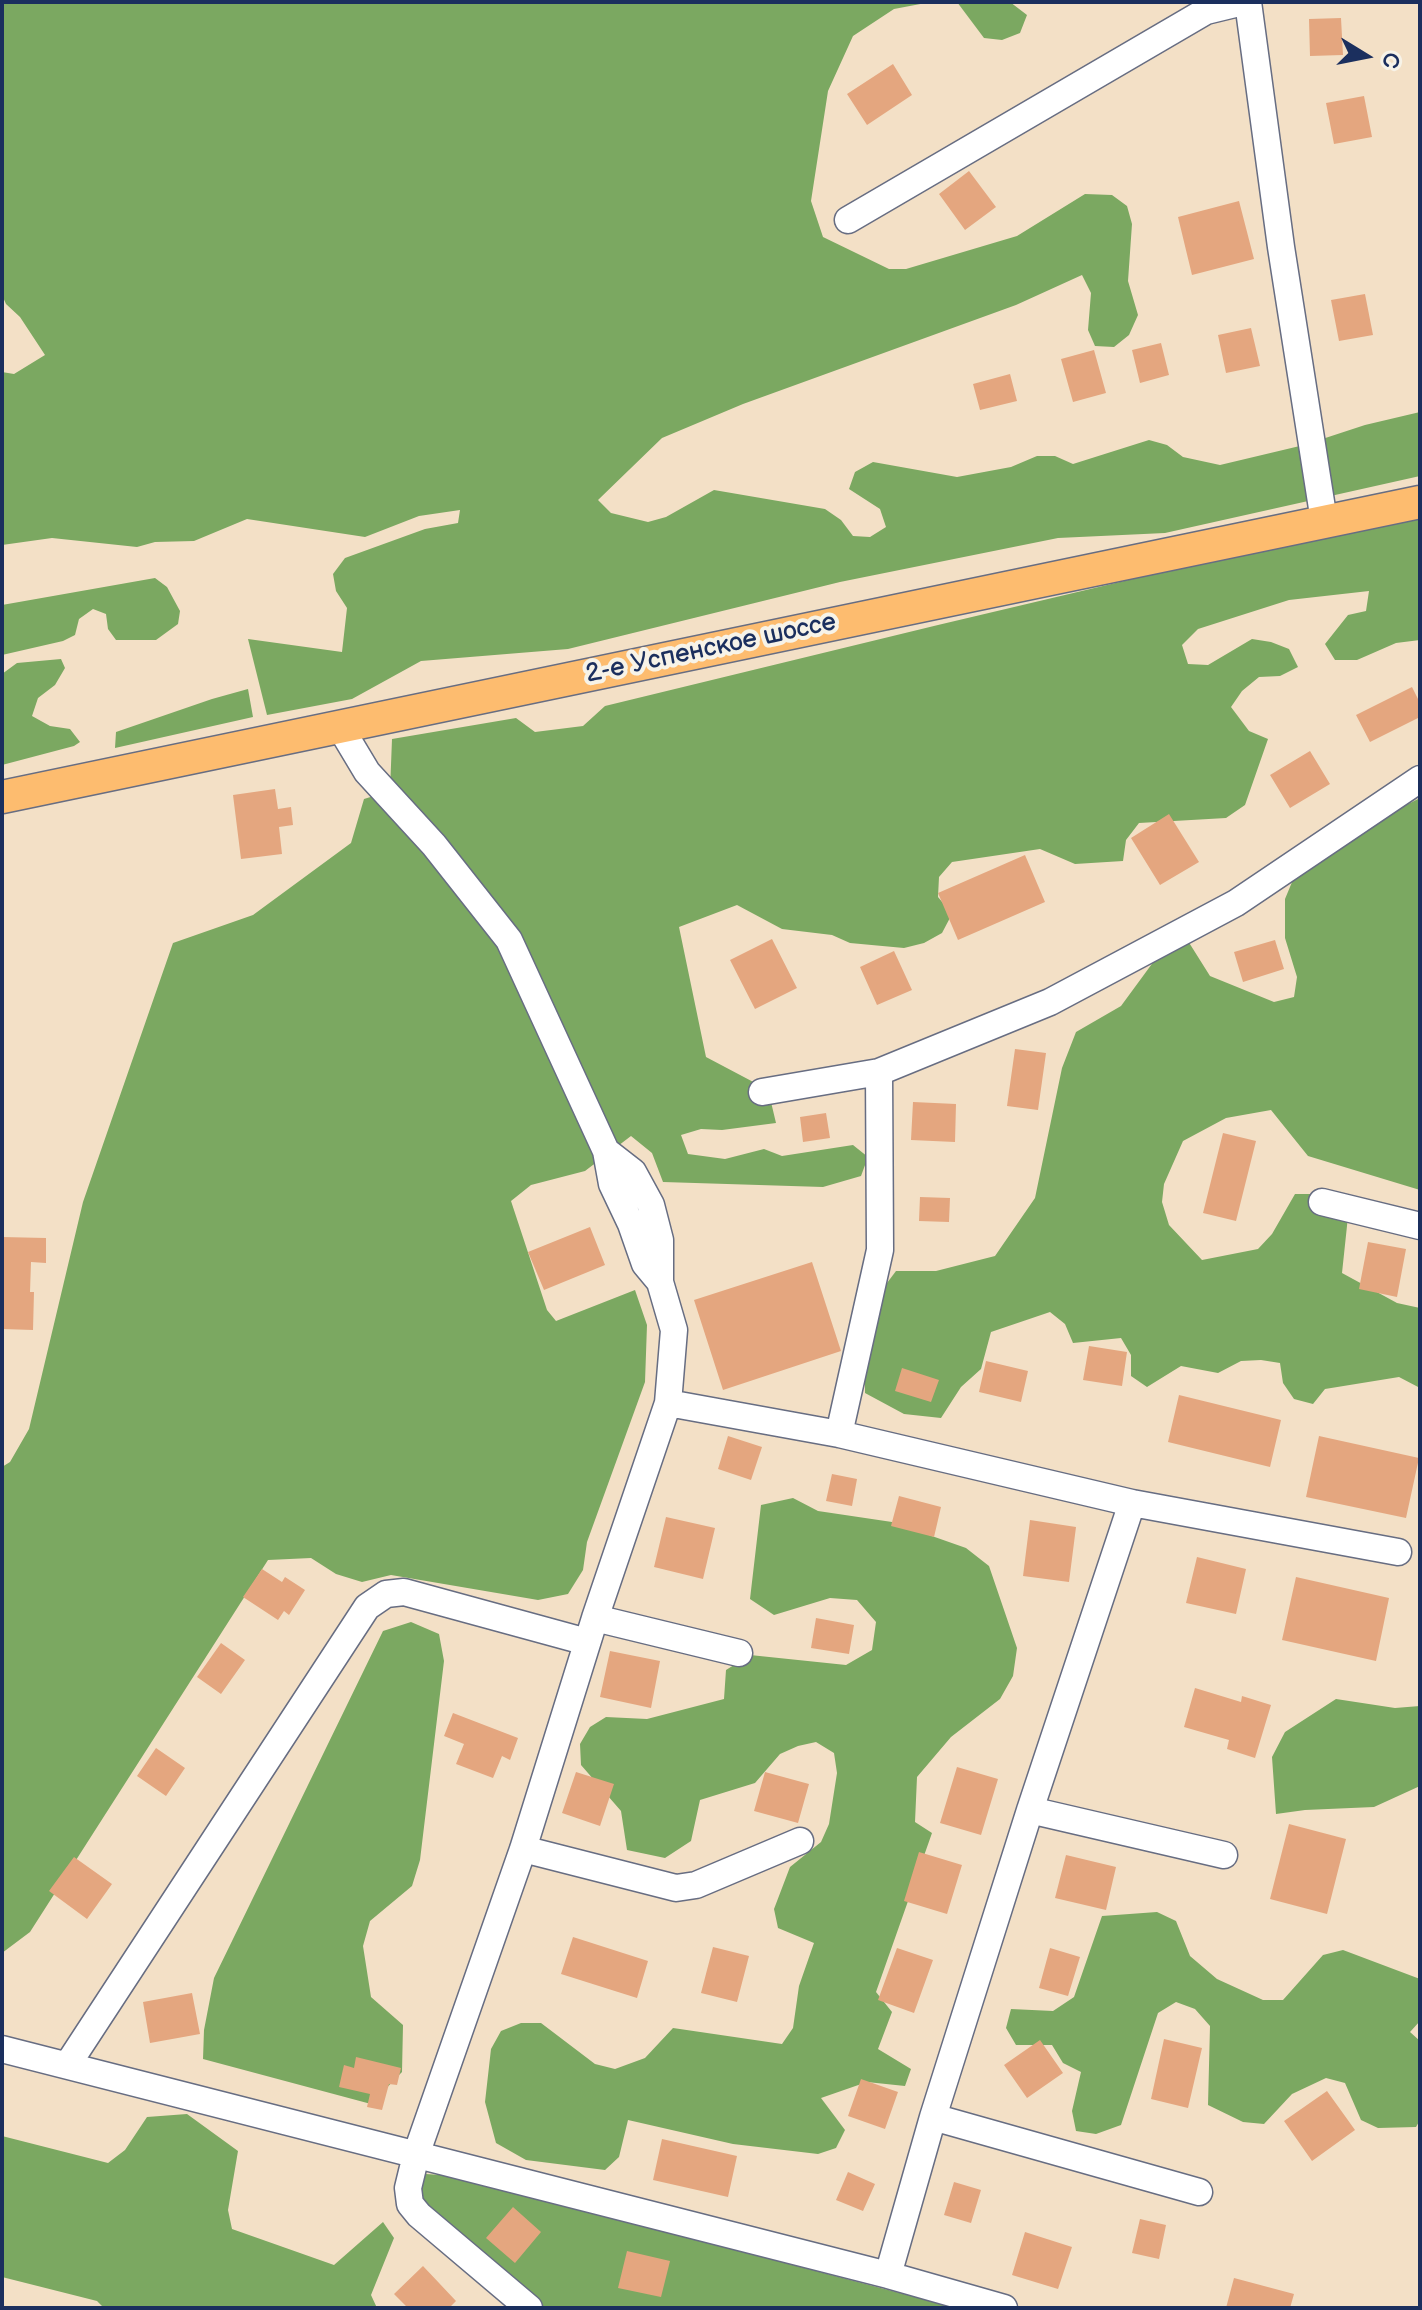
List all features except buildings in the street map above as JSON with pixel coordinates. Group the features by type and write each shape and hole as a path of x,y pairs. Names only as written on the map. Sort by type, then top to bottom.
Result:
{"main road":[{"name":"2-е Успенское шоссе","path":"2,797 1420,502"}],"street":[{"path":"848,220 1206,11 1246,2 1324,521"},
{"path":"340,727 367,772 434,845 509,940 606,1151 633,1172 651,1205 660,1240 660,1282 674,1330 668,1403 591,1630 523,1849 416,2155 408,2188 410,2204 419,2215 529,2308"},
{"path":"762,1092 879,1072 1050,1002 1236,903 1420,779"},
{"path":"839,1434 880,1250 879,1072"},
{"path":"1322,1202 1420,1226"},
{"path":"668,1403 839,1434 1132,1503 1398,1552"},
{"path":"888,2275 933,2117 1030,1810 1132,1503"},
{"path":"68,2064 367,1607 386,1594 404,1592 591,1630 739,1653"},
{"path":"1030,1810 1224,1855"},
{"path":"523,1849 676,1888 696,1885 800,1841"},
{"path":"2,2049 888,2275 1004,2308"},
{"path":"933,2117 1199,2192"}],"green space":[{"path":"2,2 931,2 894,9 853,36 828,91 811,201 823,237 889,269 906,269 1017,236 1085,194 1112,195 1127,206 1132,224 1128,281 1138,315 1129,335 1114,347 1095,346 1088,330 1091,293 1082,275 1016,305 743,404 662,438 598,500 611,513 648,522 666,517 714,490 825,509 841,520 853,536 870,537 886,527 880,509 849,489 855,472 873,462 957,477 1011,467 1037,456 1055,456 1073,464 1149,440 1167,445 1183,457 1220,465 1420,412 1420,476 1165,533 1058,538 840,582 568,649 421,661 352,699 267,715 248,639 342,652 347,608 336,591 333,574 345,558 425,529 458,523 460,510 419,516 365,537 247,519 194,541 155,542 137,547 52,538 2,545 2,372 14,374 45,355 2,295"},
{"path":"957,2 1010,2 1027,15 1020,33 1002,40 984,38"},
{"path":"1420,511 1420,640 1396,643 1357,660 1335,660 1325,644 1348,615 1366,611 1369,591 1289,600 1198,629 1182,645 1188,664 1208,665 1252,639 1271,642 1289,649 1298,667 1280,676 1259,677 1242,691 1231,707 1249,731 1268,739 1245,805 1226,818 1139,823 1126,840 1123,861 1075,864 1040,849 952,862 939,877 938,897 952,914 942,933 924,943 904,948 850,943 832,935 782,929 737,905 679,927 706,1057 759,1085 771,1102 776,1123 722,1130 701,1129 681,1135 688,1154 725,1159 764,1149 782,1156 853,1145 868,1157 861,1176 823,1187 663,1182 652,1153 631,1136 585,1171 531,1185 511,1201 547,1310 556,1321 635,1290 647,1325 645,1382 587,1542 583,1570 568,1594 538,1600 391,1575 362,1582 336,1574 311,1558 268,1560 30,1932 2,1953 2,1467 10,1462 29,1429 83,1202 173,943 253,915 351,843 364,799 390,791 392,739 516,718 535,732 583,726 605,706"},
{"path":"155,578 167,587 180,611 178,624 156,640 116,640 108,629 106,614 93,609 79,619 75,635 63,641 2,655 2,605"},
{"path":"61,659 65,668 55,685 38,698 32,716 50,726 70,729 80,742 2,765 2,674 17,663"},
{"path":"248,689 253,717 115,748 116,732"},
{"path":"1420,798 1420,1190 1308,1156 1271,1110 1226,1118 1183,1141 1164,1184 1162,1202 1169,1225 1202,1260 1258,1249 1272,1234 1295,1194 1316,1194 1349,1207 1342,1273 1397,1303 1420,1308 1420,1388 1399,1377 1325,1389 1313,1404 1294,1399 1283,1383 1280,1363 1261,1360 1241,1361 1218,1373 1181,1366 1147,1387 1131,1376 1131,1355 1121,1338 1073,1343 1065,1324 1050,1312 991,1332 981,1369 961,1387 941,1418 904,1414 865,1393 865,1373 884,1287 896,1271 936,1271 995,1256 1035,1198 1062,1068 1076,1032 1121,1006 1168,942 1188,941 1210,976 1274,1002 1294,997 1297,977 1285,938 1285,899 1302,858"},
{"path":"793,1498 818,1511 892,1522 966,1548 989,1566 1017,1648 1013,1676 1000,1699 951,1737 917,1777 915,1822 932,1833 876,1992 892,2012 878,2049 911,2069 905,2086 867,2082 821,2098 845,2130 836,2148 818,2154 733,2144 628,2120 619,2157 605,2170 526,2160 496,2143 485,2102 491,2049 501,2031 521,2023 541,2023 595,2064 615,2069 645,2058 673,2028 782,2044 793,2028 799,1986 814,1943 778,1928 774,1909 790,1867 821,1842 829,1824 837,1773 834,1753 816,1742 798,1746 780,1754 755,1783 700,1800 691,1841 665,1858 627,1850 621,1811 581,1765 580,1744 590,1727 606,1717 647,1719 724,1699 726,1670 750,1655 846,1665 872,1650 876,1622 857,1600 830,1598 774,1615 750,1599 761,1505"},
{"path":"411,1622 439,1634 444,1661 420,1860 412,1886 370,1921 363,1946 371,1997 403,2025 402,2072 371,2104 203,2059 204,2030 214,1978 383,1631"},
{"path":"1336,1699 1395,1708 1420,1706 1420,1786 1374,1807 1276,1814 1272,1757 1285,1732"},
{"path":"1157,1912 1176,1921 1190,1956 1217,1979 1263,2000 1283,2000 1323,1955 1343,1950 1420,1979 1420,2021 1410,2032 1420,2041 1420,2120 1416,2127 1378,2128 1361,2120 1345,2083 1326,2078 1292,2094 1264,2124 1243,2122 1208,2105 1210,2026 1195,2009 1176,2002 1158,2013 1121,2125 1096,2134 1076,2131 1072,2111 1081,2072 1063,2063 1052,2045 1016,2045 1006,2028 1011,2009 1053,2011 1074,1997 1102,1916"},
{"path":"187,2114 238,2151 228,2210 232,2229 334,2265 383,2222 394,2238 371,2295 377,2308 104,2308 97,2301 2,2277 2,2136 108,2163 125,2150 147,2117"},
{"path":"426,2174 454,2176 957,2308 539,2308 416,2200"}]}
